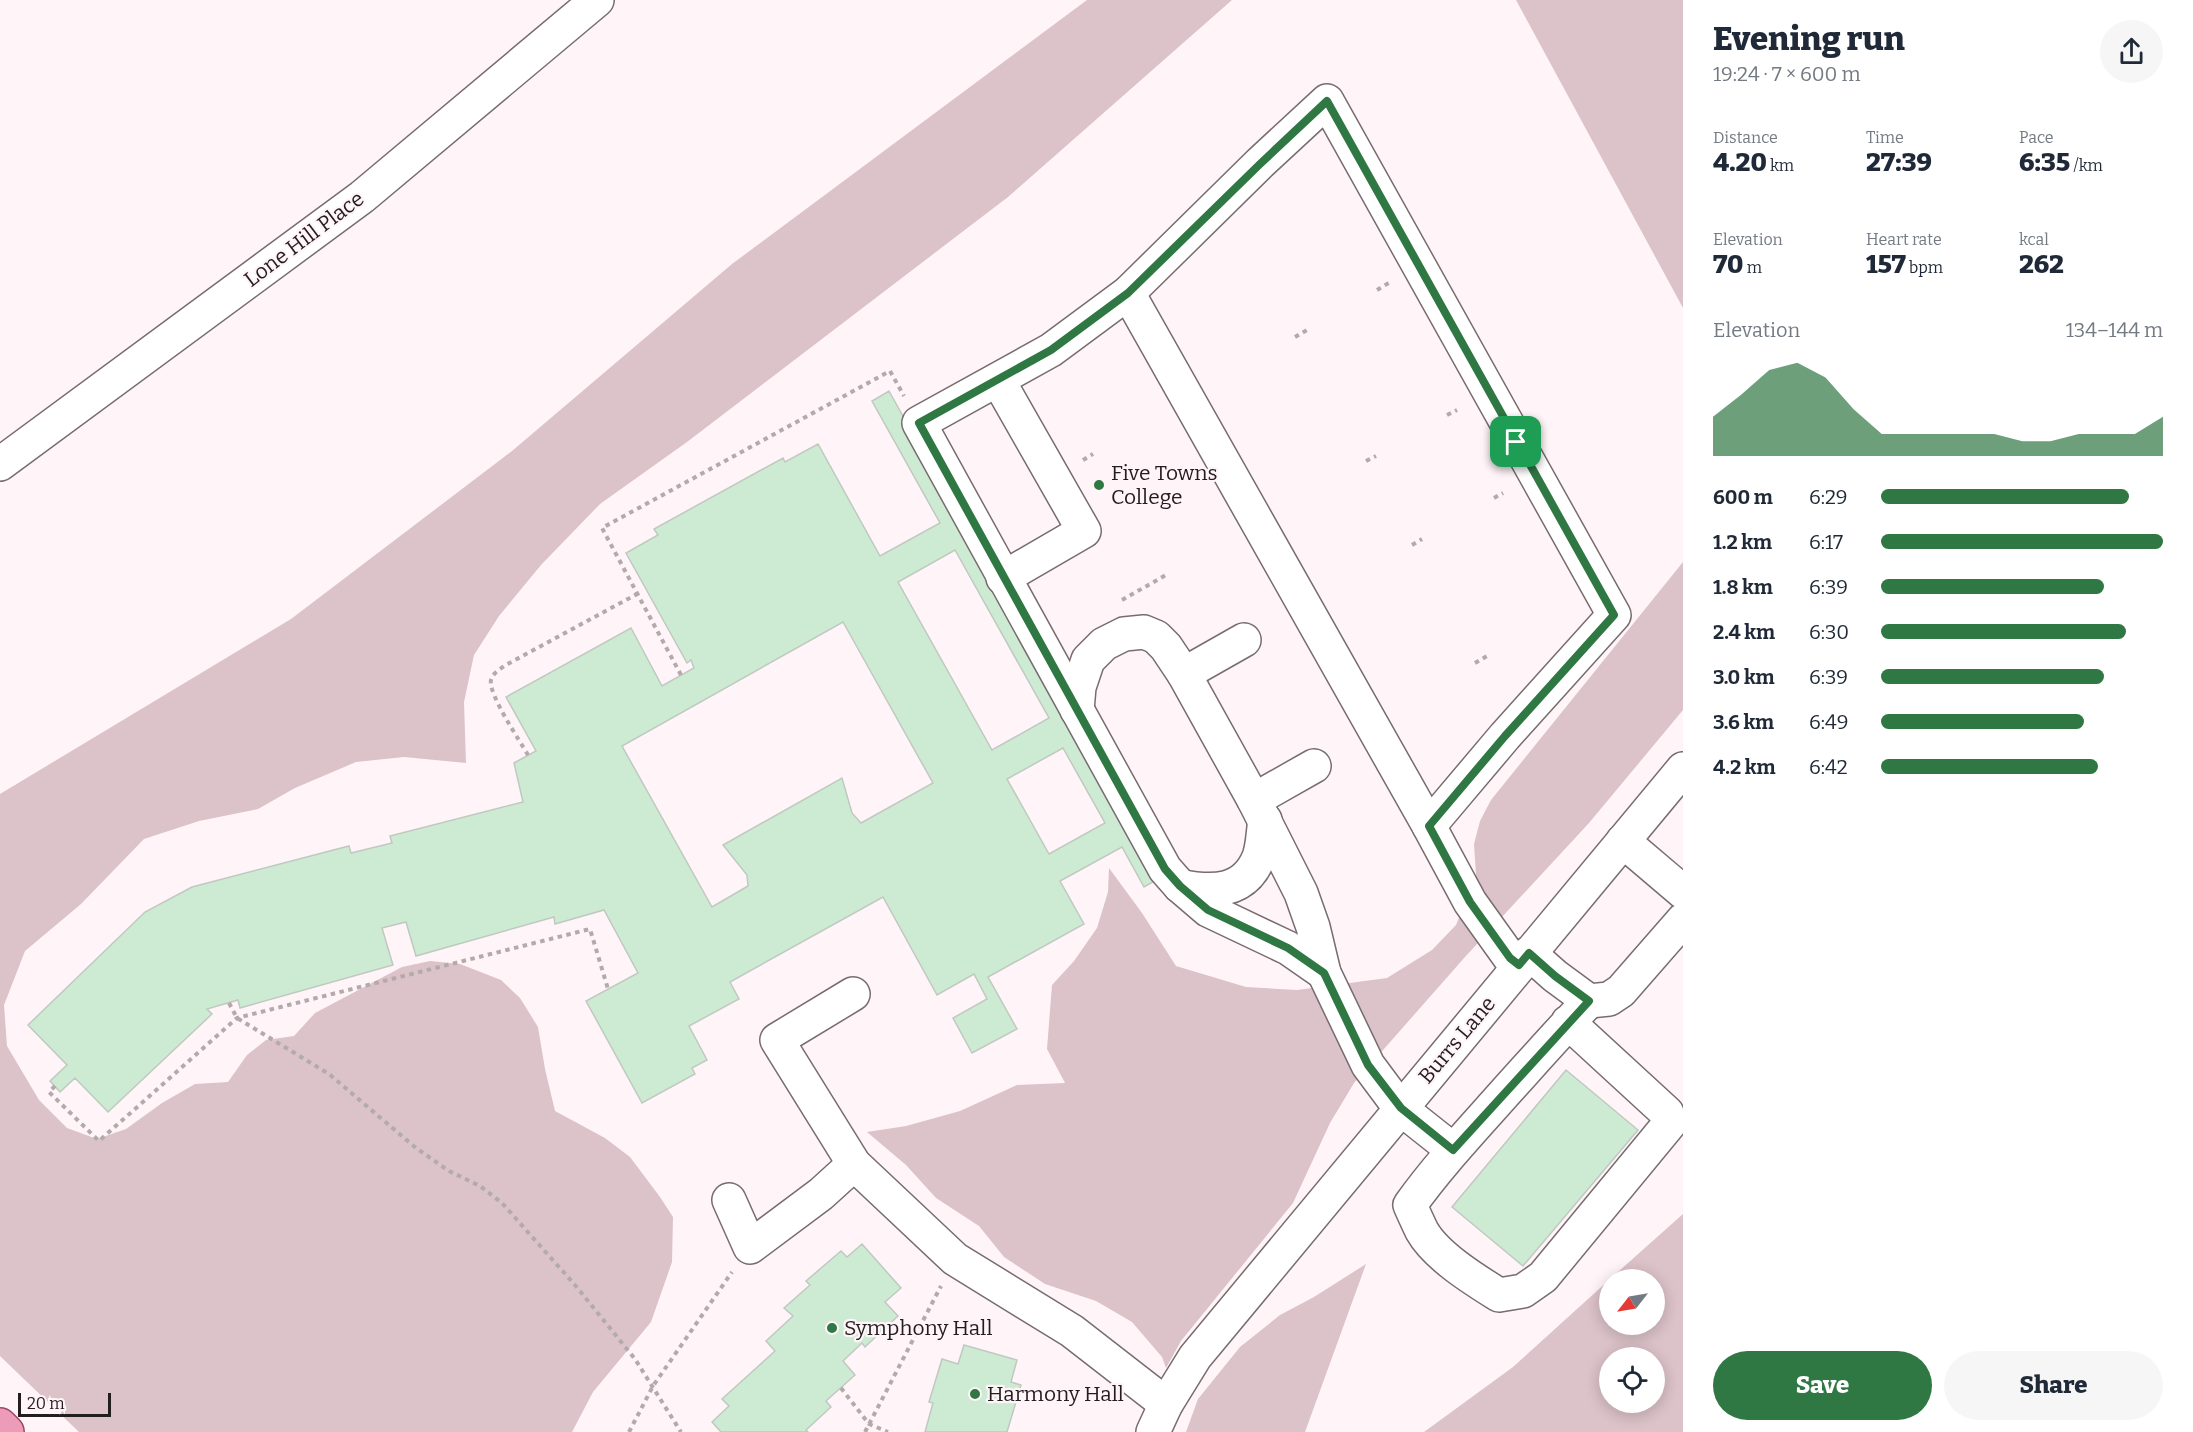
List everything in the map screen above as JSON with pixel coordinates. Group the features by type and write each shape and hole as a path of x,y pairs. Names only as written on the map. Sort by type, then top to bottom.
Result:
{"main road":[{"path":"0,1425 7,1432"}],"street":[{"name":"Lone Hill Place","path":"0,464 362,197 597,0"},
{"path":"1324,973 1288,948 1208,910 1180,886 1165,869 919,423 1051,350 1128,293 1266,157 1327,101 1614,615 1505,736 1429,826"},
{"path":"1128,293 1470,902 1510,958 1524,959 1555,976 1579,1011 1667,1113 1670,1123 1544,1277 1523,1291 1499,1295 1453,1263 1423,1233 1410,1205 1453,1150 1579,1011 1609,999 1621,991 1683,920"},
{"path":"998,380 1084,531 1004,578"},
{"path":"1077,710 1079,687 1088,660 1104,644 1124,634 1144,632 1156,637 1166,646 1260,810 1301,892 1313,927 1324,973 1368,1065 1401,1108 1453,1150"},
{"path":"1184,674 1244,640"},
{"path":"1180,886 1199,890 1217,890 1236,884 1252,871 1259,855 1260,810 1314,766"},
{"name":"Burrs Lane","path":"1160,1418 1195,1357 1683,769"},
{"path":"1623,841 1683,892"},
{"path":"853,994 777,1040 854,1164 955,1259 1072,1331 1160,1418"},
{"path":"729,1200 750,1247 821,1194 854,1164"}],"path":[{"path":"1377,290 1393,280"},
{"path":"1295,337 1307,330"},
{"path":"681,675 602,528 890,371 919,423"},
{"path":"1447,415 1457,410"},
{"path":"1083,459 1093,454"},
{"path":"1366,461 1376,456"},
{"path":"1494,498 1503,493"},
{"path":"1412,545 1422,539"},
{"path":"528,755 494,694 492,676 504,666 637,594"},
{"path":"1475,663 1487,656"},
{"path":"55,1086 50,1092 99,1142 237,1018 590,929 608,989"},
{"path":"229,1003 237,1018 328,1074 416,1148 448,1171 480,1186 502,1203 575,1285 636,1359 681,1432"},
{"path":"629,1432 653,1386 750,1247"},
{"path":"865,1432 955,1259"},
{"path":"841,1388 869,1424 888,1432"}],"shaded area":[{"path":"1087,0 1232,0 1008,197 687,442 600,504 541,565 499,616 474,655 464,702 466,763 404,757 356,762 295,788 258,809 199,821 144,839 81,904 25,951 4,1005 7,1046 39,1100 67,1128 97,1139 126,1129 162,1103 195,1084 228,1082 247,1055 266,1040 294,1036 315,1013 402,967 430,961 460,964 501,980 520,998 538,1027 555,1111 605,1138 630,1157 673,1217 672,1262 651,1322 593,1392 572,1432 79,1432 0,1356 0,794 291,619 512,451 732,264"},
{"path":"1516,0 1683,0 1683,308"},
{"path":"1683,562 1683,710 1589,823 1465,957 1354,1083 1330,1123 1293,1203 1181,1341 1166,1368 1162,1357 1132,1322 1096,1301 1045,1284 1004,1257 979,1226 936,1198 906,1165 867,1132 906,1126 960,1111 1017,1085 1065,1083 1047,1049 1052,985 1074,961 1097,928 1108,892 1109,868 1142,913 1176,966 1246,987 1297,990 1387,978 1432,950 1456,925 1476,875 1474,844 1480,821 1491,800"},
{"path":"1683,1214 1683,1432 1424,1432 1513,1367 1599,1289 1599,1335 1665,1335 1665,1269 1621,1269"},
{"path":"1366,1264 1305,1432 1186,1432 1198,1399 1240,1347 1280,1315 1314,1297"}],"building":[{"path":"889,391 1160,878 1144,887 1122,847 1060,881 1084,924 988,977 1017,1029 972,1053 953,1018 987,999 974,974 937,995 883,897 730,982 739,999 689,1026 707,1060 692,1068 695,1074 642,1103 586,1001 638,973 604,910 555,924 554,917 416,956 406,922 382,928 393,965 240,1008 238,1000 207,1009 212,1014 108,1112 75,1078 60,1092 50,1081 67,1065 28,1025 145,912 192,887 349,846 351,853 392,843 390,836 523,802 514,763 536,751 506,697 631,628 662,686 694,668 691,660 687,663 626,553 658,535 654,529 783,458 785,462 818,444 880,556 940,523 872,401","holes":["955,550 1049,718 992,750 898,582","843,622 933,783 861,823 852,813 842,778 723,845 747,875 748,886 712,907 622,746","1063,748 1105,823 1049,854 1007,779"]},
{"path":"1566,1070 1638,1130 1523,1266 1452,1207"},
{"name":"Symphony Hall","path":"862,1244 901,1288 885,1302 898,1316 865,1347 862,1343 843,1361 855,1375 826,1401 831,1407 806,1430 808,1432 721,1432 712,1422 729,1406 722,1399 775,1351 766,1341 793,1316 784,1308 810,1285 806,1281 841,1251 847,1257"},
{"name":"Harmony Hall","path":"964,1345 1017,1360 1011,1382 1021,1385 1007,1432 925,1432 933,1403 929,1402 942,1359 958,1364"}],"place":[{"name":"Five Towns College","path":"1099,485"},
{"name":"Symphony Hall","path":"832,1328"},
{"name":"Harmony Hall","path":"975,1394"}],"route":[{"path":"1327,101 1516,442 1614,615 1505,736 1429,826 1470,902 1510,958 1519,965 1529,953 1589,1001 1453,1150 1401,1108 1368,1065 1324,973 1288,948 1208,910 1180,886 1165,869 919,423 1051,350 1128,293 1327,101"}]}
